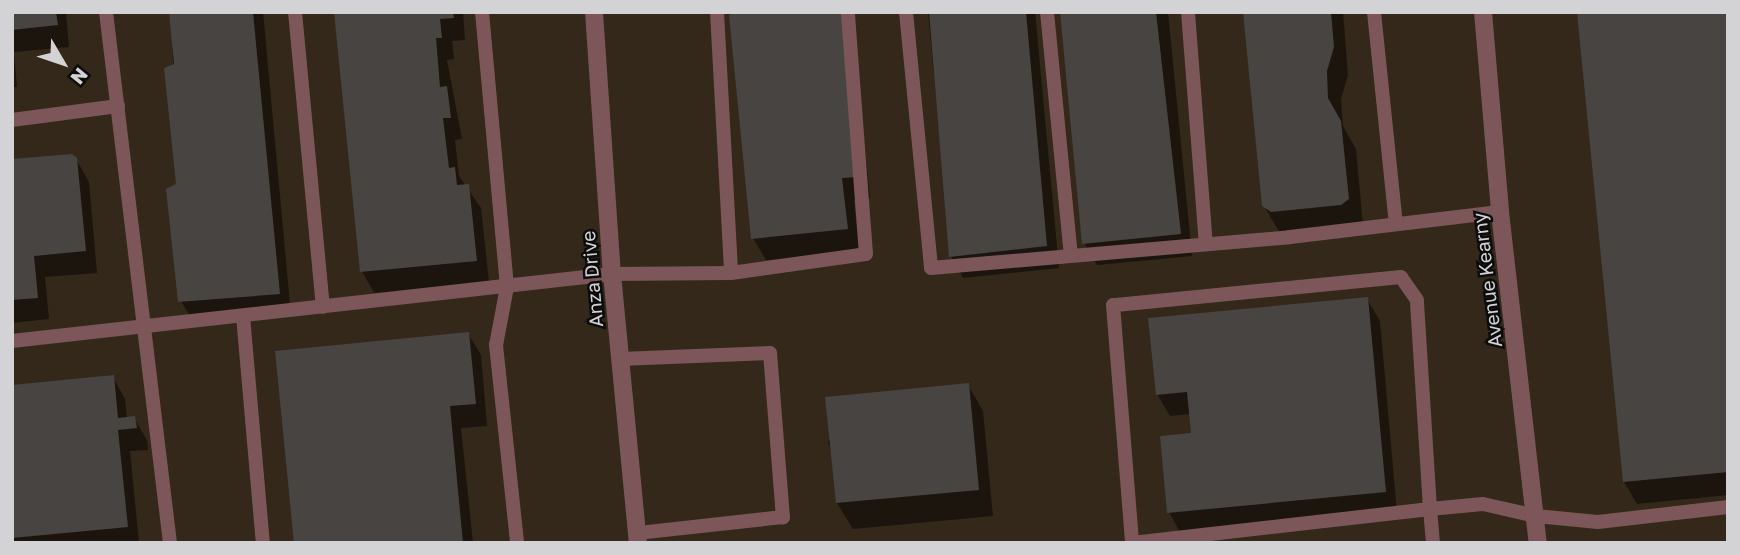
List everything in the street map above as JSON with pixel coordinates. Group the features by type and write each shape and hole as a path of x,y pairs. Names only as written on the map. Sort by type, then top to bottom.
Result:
{"street":[{"name":"Anza Drive","path":"594,12 612,274 637,538"},
{"name":"Avenue Kearny","path":"1483,12 1500,212 1538,543"}],"lane":[{"path":"106,12 170,543"},
{"path":"295,12 323,307"},
{"path":"482,12 507,287 496,345 517,543"},
{"path":"717,12 731,272"},
{"path":"12,341 612,274 731,272 866,254 848,12"},
{"path":"906,12 931,268 1206,244 1500,212"},
{"path":"1047,12 1071,256"},
{"path":"1188,12 1206,244"},
{"path":"1374,12 1396,224"},
{"path":"12,120 118,106"},
{"path":"1433,543 1430,509 1417,300 1401,276 1113,305 1132,543 1430,509 1483,504 1536,516 1598,522 1728,507"},
{"path":"243,316 262,543"},
{"path":"620,359 770,353 783,517 637,538"}],"shaded area":[{"path":"12,12 1728,12 1728,543 12,543"}],"building":[{"path":"12,12 56,12 58,25 12,30"},
{"path":"169,12 253,12 280,294 178,302 166,189 176,184 164,68 174,64"},
{"path":"334,12 453,12 454,18 440,19 442,38 436,38 440,87 447,86 451,118 443,118 449,168 455,167 457,185 469,184 477,261 360,272"},
{"path":"736,12 842,12 858,177 842,178 848,229 751,239 729,15"},
{"path":"929,12 1026,12 1047,246 949,257"},
{"path":"1060,12 1156,12 1181,234 1082,244"},
{"path":"1243,12 1331,12 1334,47 1327,71 1328,98 1341,121 1349,199 1341,205 1271,212 1262,206"},
{"path":"1577,12 1728,12 1728,472 1623,482"},
{"path":"72,154 77,158 86,251 34,256 38,298 12,300 12,159"},
{"path":"1368,297 1386,492 1167,513 1160,436 1191,433 1187,392 1156,395 1148,318"},
{"path":"469,332 476,404 450,406 463,543 294,543 275,351"},
{"path":"114,375 118,418 135,416 137,428 118,430 128,527 12,538 12,385"},
{"path":"969,383 979,490 836,503 825,397"}]}
